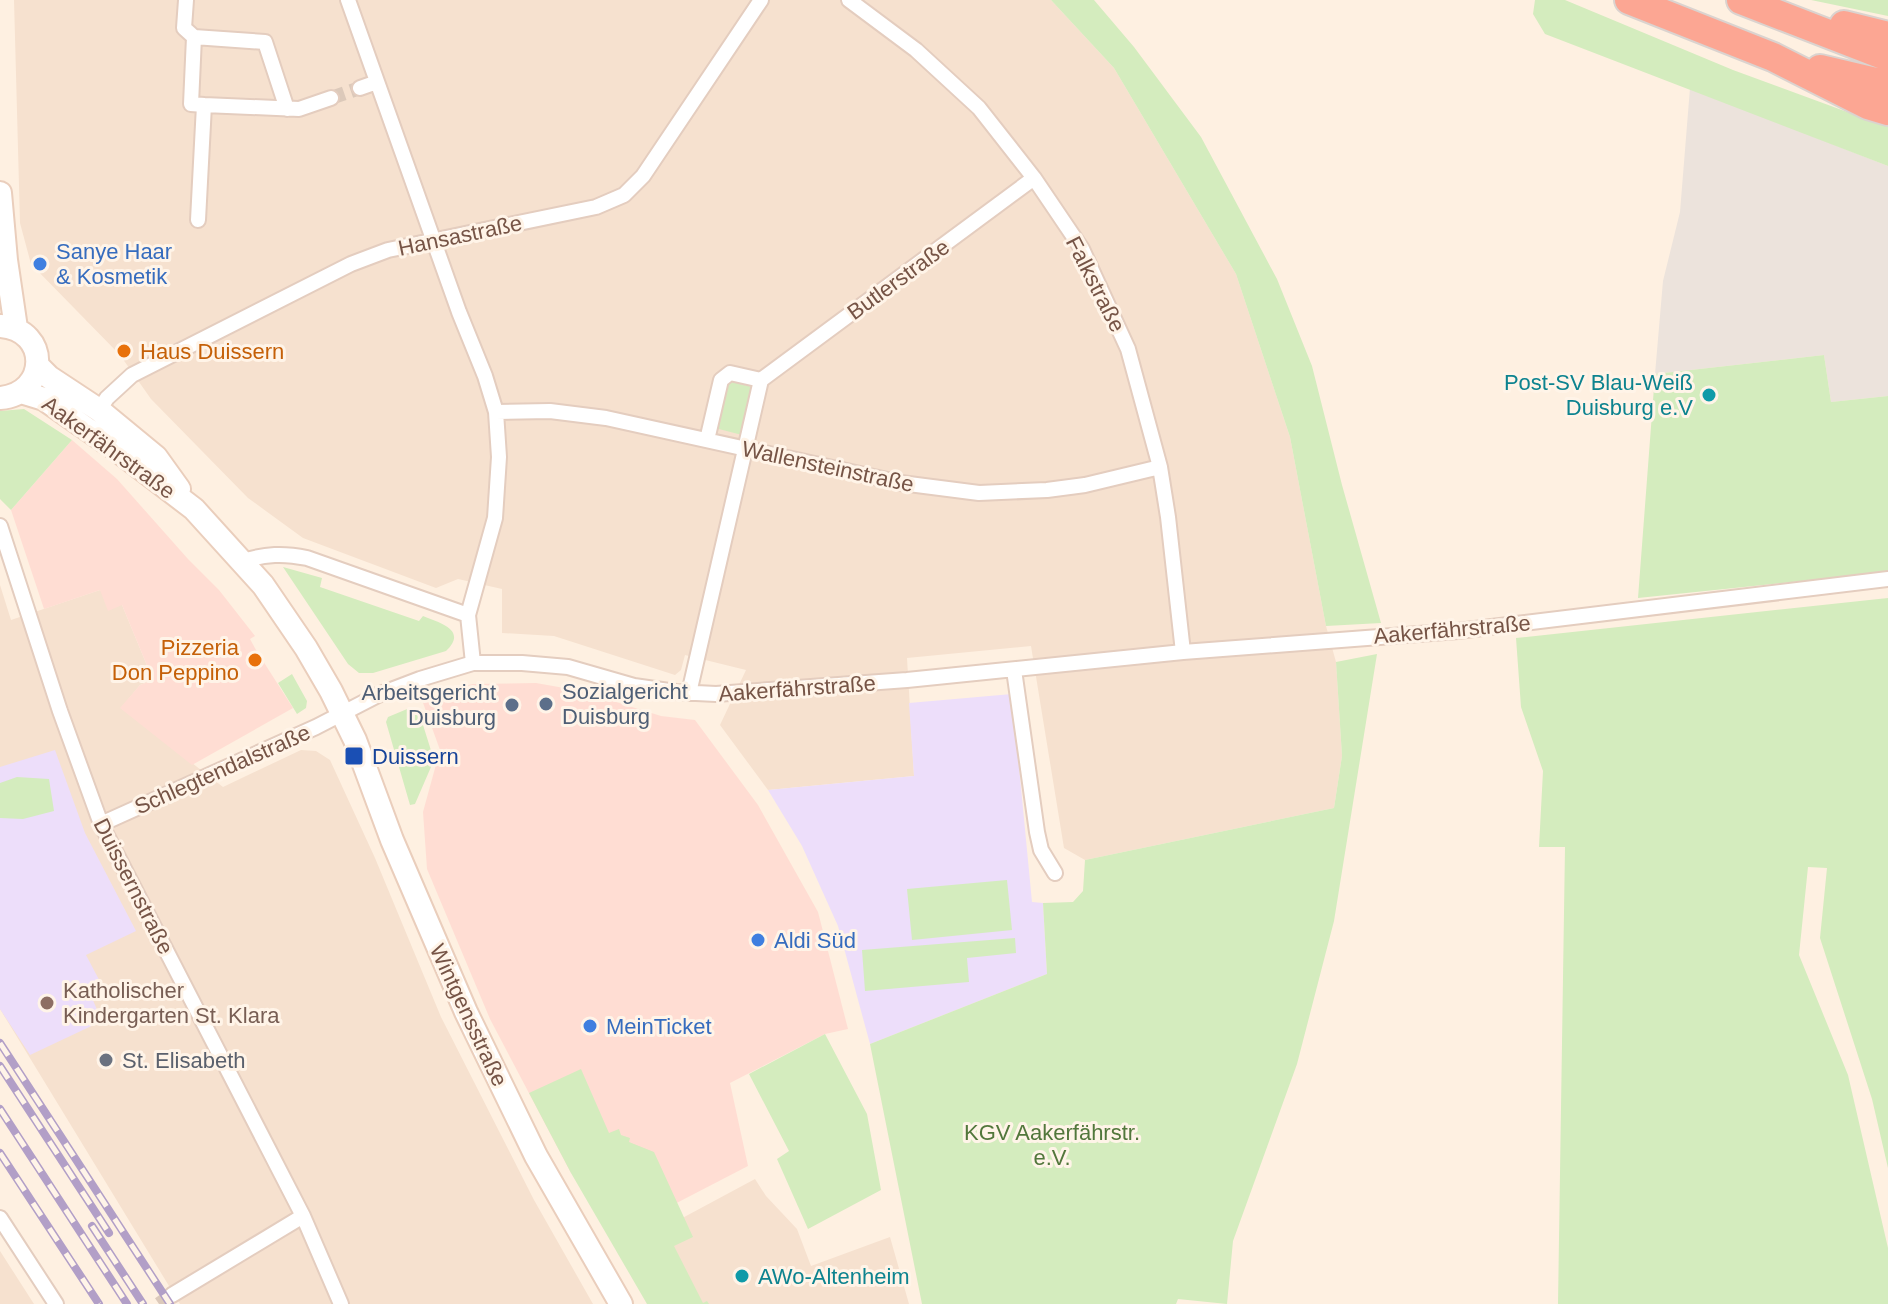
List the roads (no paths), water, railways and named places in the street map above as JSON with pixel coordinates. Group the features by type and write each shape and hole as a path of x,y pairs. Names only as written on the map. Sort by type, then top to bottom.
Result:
{"highway":[{"path":"1629,0 1773,57 1868,105 1888,111"},
{"path":"1749,3 1880,32"},
{"path":"1749,3 1888,57"},
{"path":"1773,57 1888,85"}],"main road":[{"path":"1,207 8,327 32,343 37,365 35,375 11,395"},
{"path":"0,287 6,260"},
{"name":"Aakerfährstraße","path":"37,365 156,457 194,509 243,561 300,638 343,714"},
{"name":"Aakerfährstraße","path":"11,395 44,399 194,509"},
{"name":"Wintgensstraße","path":"343,714 398,854 466,1012 536,1156 621,1304"}],"street":[{"path":"186,0 184,28 194,37 265,42 287,109"},
{"path":"348,0 496,412 499,457 495,518 468,615 473,663"},
{"name":"Hansastraße","path":"99,410 132,375 337,271 388,250 596,207 624,195 643,176 761,0"},
{"name":"Falkstraße","path":"849,0 916,50 979,108 1034,178 1082,249 1128,349 1160,467 1183,652"},
{"path":"194,37 191,104 299,109 331,98"},
{"path":"360,88 377,82"},
{"path":"198,220 204,105"},
{"name":"Butlerstraße","path":"761,380 1034,178"},
{"path":"689,693 761,380 730,373 721,380 707,440"},
{"name":"Wallensteinstraße","path":"496,412 550,411 606,418 901,483 979,493 1085,485 1160,467"},
{"name":"Duissernstraße","path":"2,532 60,711 101,824 303,1216 341,1304"},
{"path":"243,561 267,554 307,558 468,615"},
{"name":"Aakerfährstraße","path":"343,714 378,695 473,663 568,667 634,686 716,694 1458,631 1888,579"},
{"path":"1014,670 1037,832 1041,850 1055,873"},
{"name":"Schlegtendalstraße","path":"101,824 343,714"},
{"path":"172,1295 303,1216"},
{"path":"0,1218 56,1304"}],"tunnel":[{"path":"331,98 360,88"},
{"path":"159,1304 172,1295"}],"railway":[{"path":"0,1043 170,1304"},
{"path":"0,1066 109,1233"},
{"path":"0,1109 127,1304"},
{"path":"0,1153 99,1304"},
{"path":"92,1226 143,1304"}],"place":[{"name":"Sanye Haar & Kosmetik","path":"40,264"},
{"name":"Haus Duissern","path":"124,351"},
{"name":"Post-SV Blau-Weiß Duisburg e.V","path":"1709,395"},
{"name":"Pizzeria Don Peppino","path":"255,660"},
{"name":"Sozialgericht Duisburg","path":"546,704"},
{"name":"Arbeitsgericht Duisburg","path":"512,705"},
{"name":"Duissern","path":"354,756"},
{"name":"Aldi Süd","path":"758,940"},
{"name":"Katholischer Kindergarten St. Klara","path":"47,1003"},
{"name":"MeinTicket","path":"590,1026"},
{"name":"St. Elisabeth","path":"106,1060"},
{"name":"AWo-Altenheim","path":"742,1276"}],"park label":[{"name":"KGV Aakerfährstr. e.V.","path":"1052,1144"}]}
